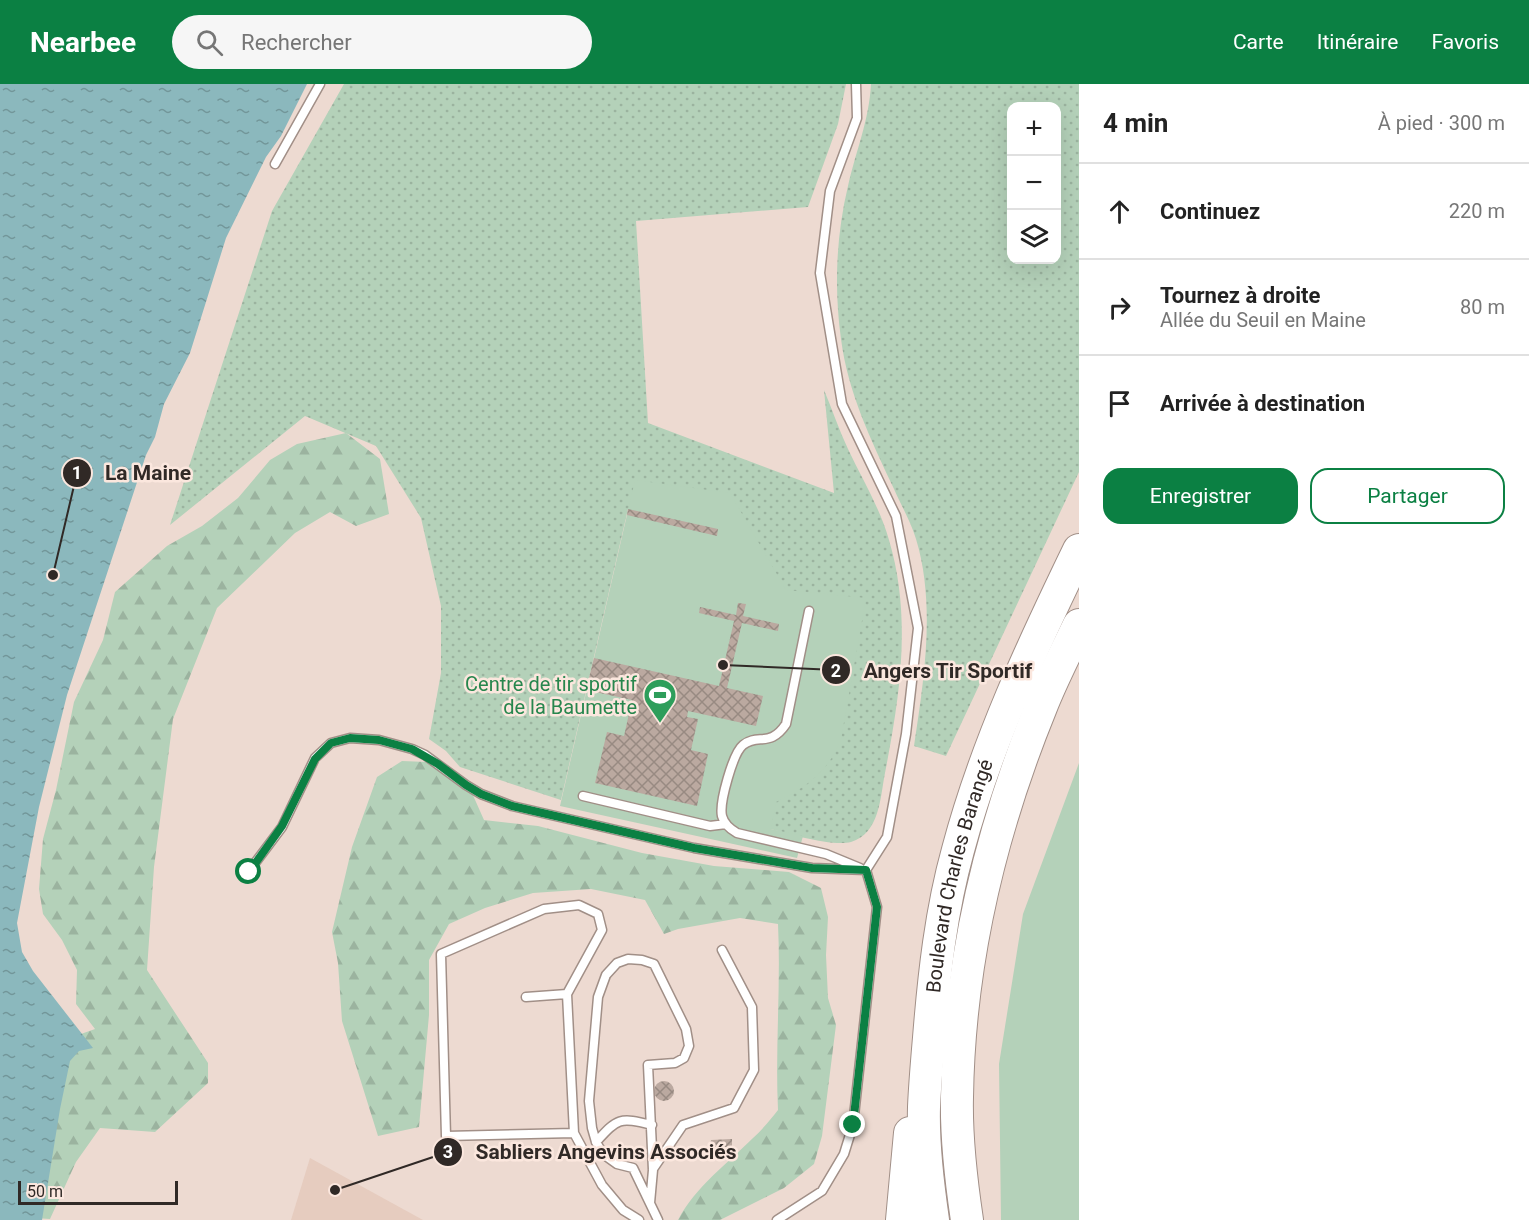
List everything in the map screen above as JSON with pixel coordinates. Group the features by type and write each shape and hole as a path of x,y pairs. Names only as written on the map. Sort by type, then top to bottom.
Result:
{"highway":[{"name":"Boulevard Charles Barangé","path":"933,1220 929,1195 924,1109 932,999 946,903 975,791 995,737 1026,661 1079,550"},
{"name":"Boulevard Charles Barangé","path":"967,1220 962,1185 957,1099 961,1025 978,906 994,842 1011,789 1041,707 1079,625"},
{"path":"902,1220 909,1136 924,1109"}],"lane":[{"path":"275,164 320,84"},
{"path":"777,1220 822,1191 843,1154 853,1125 877,907 866,870 887,837 906,734 918,628 896,516 842,404 820,273 830,191 857,118 856,84"},
{"path":"809,611 786,724 781,732 773,737 748,742 737,751 722,812 731,830 743,835 826,854 866,870"},
{"path":"249,872 282,826 315,759 331,743 350,738 379,740 412,749 481,794 512,806 714,852 812,868 866,870"},
{"path":"583,796 710,825 726,824"},
{"path":"574,1133 446,1136 441,954 544,909 579,905 598,914 602,930 567,994 574,1133 602,1185 623,1210 639,1220"},
{"path":"653,1170 683,1125 734,1107 754,1070 752,1007 722,950"},
{"path":"650,1203 653,1170 648,1065 675,1063 684,1058 689,1046 686,1029 654,964 628,959 617,963 606,975 598,997 589,1101 592,1128 603,1154 617,1164 633,1168 658,1220"},
{"path":"526,997 567,994"},
{"path":"596,1142 613,1123 629,1119 652,1125"}],"shaded area":[{"path":"310,1158 372,1192 423,1220 291,1220"}],"green space":[{"path":"344,84 846,84 838,124 808,207 636,221 648,423 834,493 824,390 845,442 885,528 896,569 900,598 902,627 899,686 880,803 873,823 861,837 851,842 834,843 770,829 786,591 628,509 561,800 460,767 446,751 429,739 441,673 441,606 421,518 376,446 305,416 170,525 272,211"},
{"path":"871,84 1079,84 1079,472 946,756 914,746 926,642 926,590 922,564 911,526 869,434 855,397 841,339 837,281 841,224 848,186 865,123"},
{"path":"346,433 380,459 389,514 356,526 330,512 295,533 217,608 173,719 154,867 147,970 208,1063 208,1083 155,1132 100,1128 76,1162 50,1219 3,1216 64,1040 95,1029 76,1004 77,970 62,940 43,914 39,889 43,839 56,790 74,702 103,640 115,592 167,546 202,526 238,498 270,460 297,444"},
{"path":"635,480 730,493 786,590 866,598 841,739 830,760 816,777 797,791 776,802 771,829 803,836 797,858 560,806"},
{"path":"402,761 427,762 468,784 484,820 538,826 642,853 714,866 789,872 821,888 828,917 826,955 828,998 836,1025 822,1136 814,1164 784,1188 720,1220 678,1220 694,1196 712,1176 760,1132 778,1110 778,924 740,918 678,929 664,934 645,900 591,889 533,893 485,908 449,924 429,960 429,1015 419,1127 378,1136 342,1021 338,963 332,932 352,847 377,777"},
{"path":"1079,763 1079,1220 1001,1220 999,1064 1023,914"}],"water":[{"path":"0,84 307,84 281,136 266,157 226,238 190,353 164,404 155,437 146,455 67,695 39,807 17,923 22,952 33,971 93,1048 79,1051 70,1061 42,1220 0,1220"}],"building":[{"path":"628,509 718,529 717,536 627,515"},
{"path":"738,603 746,604 743,616 779,624 778,631 742,623 727,688 763,696 756,726 688,711 687,717 698,719 691,750 708,754 697,806 595,783 607,732 624,736 632,700 586,690 594,658 719,686 734,621 699,613 700,607 736,615"},
{"path":"664,1081 671,1084 674,1091 671,1098 664,1101 657,1098 654,1091 657,1084"},
{"path":"732,1139 732,1147 710,1147 711,1140"}],"place":[{"name":"La Maine","path":"53,575"},
{"name":"Angers Tir Sportif","path":"723,665"},
{"name":"Centre de tir sportif de la Baumette","path":"660,724"},
{"name":"Sabliers Angevins Associés","path":"335,1190"}],"route":[{"path":"249,872 282,826 315,759 331,743 350,738 379,740 412,749 425,755 481,794 512,806 694,848 812,868 866,870 877,907 853,1125"}]}
